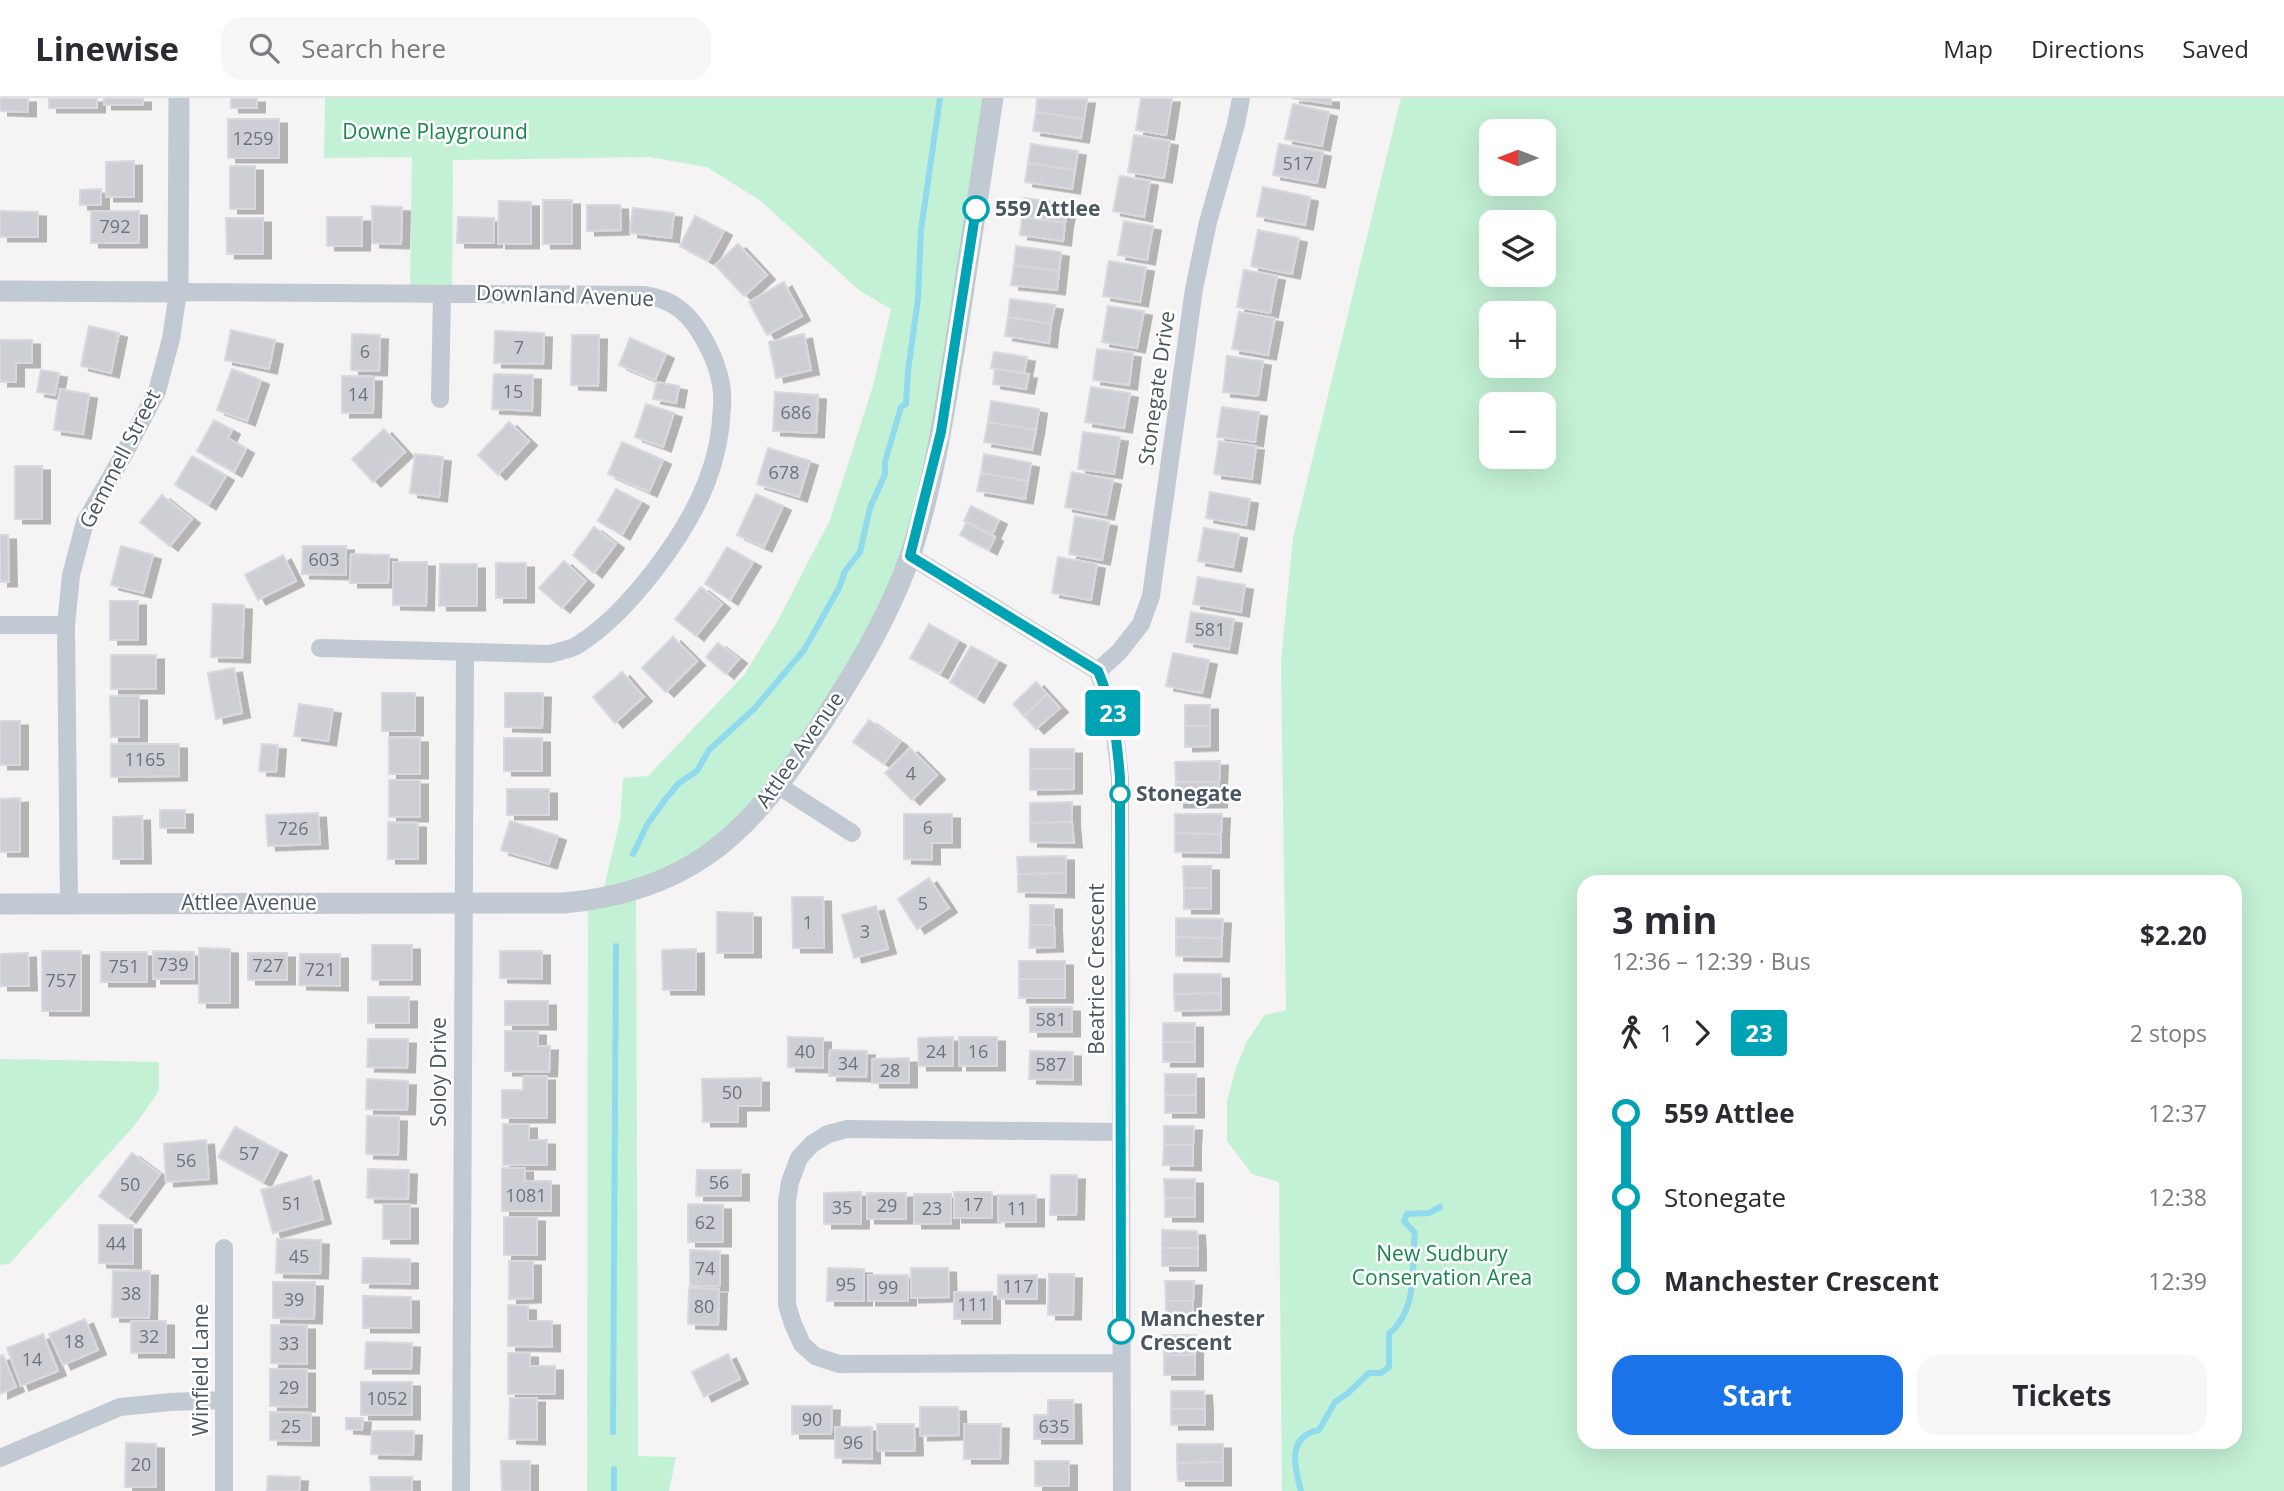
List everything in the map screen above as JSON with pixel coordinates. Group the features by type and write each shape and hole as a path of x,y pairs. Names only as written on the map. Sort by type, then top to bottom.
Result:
{"street":[{"name":"Gemmell Street","path":"69,904 66,625 71,575 85,522 157,390 171,339 178,292 179,98"},
{"name":"Attlee Avenue","path":"0,904 564,903 632,891 673,875 718,847 760,809 779,786 834,705 891,601 910,556 941,432 993,98"},
{"name":"Stonegate Drive","path":"1098,671 1119,652 1141,624 1151,596 1194,289 1208,222 1241,98"},
{"name":"Downland Avenue","path":"0,291 626,295 660,298 685,313 697,327 716,363 722,387 723,406 719,433 707,481 668,551 630,600 592,635 573,648 550,653 320,649"},
{"path":"440,399 442,294"},
{"path":"910,556 1098,671"},
{"path":"0,625 66,625"},
{"name":"Soloy Drive","path":"461,1491 465,653"},
{"name":"Beatrice Crescent","path":"1098,671 1114,716 1120,778 1122,1491"},
{"path":"779,786 852,833"},
{"path":"1119,1132 847,1129 828,1134 812,1144 799,1158 790,1182 787,1201 787,1305 802,1344 815,1356 839,1364 1121,1363"},
{"name":"Winfield Lane","path":"223,1491 224,1248"},
{"path":"0,1458 120,1407 159,1402 223,1400"}],"green space":[{"name":"Downe Playground","path":"325,98 994,98 911,556 760,811 636,892 638,1456 676,1457 669,1491 587,1491 588,902 601,900 620,820 623,778 648,776 744,675 777,622 830,520 873,386 891,309 860,291 761,201 707,167 649,157 453,160 452,295 410,295 412,157 324,158"},
{"name":"New Sudbury Conservation Area","path":"1401,98 2284,98 2284,1491 1282,1491 1279,1182 1252,1174 1227,1141 1227,1101 1247,1041 1265,1015 1286,1010 1281,661 1293,538"},
{"path":"0,1059 159,1062 159,1091 134,1126 9,1264 0,1265"}],"building":[{"path":"0,98 28,98 28,112 0,111"},
{"path":"49,98 97,98 97,108 49,108"},
{"path":"104,98 143,98 143,105 104,105"},
{"path":"231,98 257,98 257,108 231,108"},
{"path":"1037,98 1087,99 1084,119 1036,112"},
{"path":"1141,98 1172,98 1166,135 1136,130"},
{"path":"1291,98 1331,98 1331,104"},
{"path":"1293,104 1329,112 1322,146 1285,139"},
{"path":"1036,112 1084,119 1081,138 1033,131"},
{"path":"228,119 279,119 279,158 228,158"},
{"path":"1134,135 1170,141 1164,178 1128,172"},
{"path":"1031,144 1078,151 1075,170 1028,163"},
{"path":"1279,144 1323,152 1317,183 1273,175"},
{"path":"134,161 134,197 106,197 106,162"},
{"path":"1028,163 1075,170 1072,189 1025,182"},
{"path":"230,166 255,166 255,209 230,209"},
{"path":"1120,176 1150,181 1144,217 1113,211"},
{"path":"1263,187 1310,197 1305,225 1257,216"},
{"path":"101,189 101,205 80,205 80,190"},
{"path":"1024,198 1069,204 1065,223 1022,217"},
{"path":"543,200 572,200 572,244 543,244"},
{"path":"499,201 531,202 531,244 498,244"},
{"path":"587,205 620,205 621,230 587,231"},
{"path":"372,206 402,207 401,244 372,243"},
{"path":"633,208 674,213 671,238 630,233"},
{"path":"0,211 38,212 38,237 0,237"},
{"path":"91,211 139,211 139,243 91,243"},
{"path":"695,216 724,231 708,261 680,246"},
{"path":"327,217 362,217 362,246 327,246"},
{"path":"458,217 494,218 494,243 457,243"},
{"path":"1022,217 1065,223 1063,241 1020,235"},
{"path":"226,218 263,218 263,254 227,254"},
{"path":"1124,221 1153,226 1147,260 1118,255"},
{"path":"1258,230 1299,238 1292,274 1251,266"},
{"path":"738,244 767,275 744,296 715,265"},
{"path":"1016,246 1061,252 1059,271 1014,265"},
{"path":"1109,261 1146,267 1140,302 1103,296"},
{"path":"1014,265 1059,271 1057,290 1011,285"},
{"path":"1244,270 1277,276 1270,313 1237,307"},
{"path":"784,282 802,316 767,335 749,302"},
{"path":"1010,299 1055,305 1051,324 1008,317"},
{"path":"1108,306 1144,311 1137,348 1102,342"},
{"path":"1239,312 1275,318 1268,355 1232,349"},
{"path":"1008,317 1051,324 1049,343 1005,336"},
{"path":"89,326 119,333 111,373 81,366"},
{"path":"231,330 275,340 269,369 225,360"},
{"path":"495,331 544,333 543,364 494,363"},
{"path":"352,334 380,335 379,371 351,370"},
{"path":"804,334 811,370 776,378 769,342"},
{"path":"572,335 599,335 598,386 571,385"},
{"path":"630,338 666,354 655,380 619,365"},
{"path":"0,340 32,340 32,363 16,363 16,382 0,382"},
{"path":"1097,349 1133,353 1129,385 1093,380"},
{"path":"994,352 1027,357 1024,373 991,368"},
{"path":"1227,356 1263,361 1258,396 1223,392"},
{"path":"232,369 261,380 247,421 217,410"},
{"path":"995,369 1029,374 1026,389 993,384"},
{"path":"41,370 59,373 55,395 37,392"},
{"path":"494,374 533,375 532,411 492,409"},
{"path":"342,376 374,377 373,413 342,413"},
{"path":"657,382 679,386 676,403 653,399"},
{"path":"1091,387 1130,393 1124,428 1085,422"},
{"path":"60,389 89,394 83,434 54,430"},
{"path":"775,392 818,395 816,433 773,431"},
{"path":"991,401 1039,409 1036,430 988,422"},
{"path":"646,404 674,413 663,447 635,437"},
{"path":"1222,407 1259,412 1255,442 1217,437"},
{"path":"214,420 232,430 228,438 246,449 234,472 197,451"},
{"path":"509,422 529,441 498,475 478,455"},
{"path":"988,422 1036,430 1032,450 984,442"},
{"path":"384,429 405,452 373,482 352,459"},
{"path":"1083,432 1120,437 1114,474 1078,469"},
{"path":"1219,441 1256,446 1252,479 1214,474"},
{"path":"622,442 663,460 649,492 608,474"},
{"path":"768,448 810,461 799,497 757,484"},
{"path":"415,454 443,457 439,497 410,493"},
{"path":"984,454 1031,463 1028,481 981,473"},
{"path":"192,456 226,476 208,505 175,485"},
{"path":"15,466 42,466 42,519 15,519"},
{"path":"1072,472 1113,480 1106,515 1065,507"},
{"path":"981,473 1028,481 1025,499 977,491"},
{"path":"616,489 641,502 622,535 598,521"},
{"path":"1210,492 1250,499 1246,525 1206,518"},
{"path":"756,494 783,506 764,547 737,535"},
{"path":"162,495 192,519 170,546 140,522"},
{"path":"971,506 999,520 992,535 964,521"},
{"path":"1075,516 1109,522 1102,560 1069,554"},
{"path":"967,522 995,537 989,550 960,535"},
{"path":"594,527 616,544 594,573 573,555"},
{"path":"1204,528 1239,534 1233,567 1198,561"},
{"path":"0,535 8,535 9,582 0,582"},
{"path":"121,546 153,555 143,593 111,585"},
{"path":"303,546 346,546 346,575 302,574"},
{"path":"727,547 753,562 730,600 705,584"},
{"path":"351,554 389,555 388,583 350,583"},
{"path":"283,555 296,581 258,600 245,575"},
{"path":"1058,557 1097,564 1091,600 1052,593"},
{"path":"564,561 586,581 562,608 539,588"},
{"path":"393,562 427,562 426,606 393,605"},
{"path":"496,563 526,563 526,598 496,598"},
{"path":"440,564 477,564 477,606 439,606"},
{"path":"1198,577 1245,585 1241,612 1193,604"},
{"path":"701,587 722,604 696,636 675,619"},
{"path":"110,601 138,601 138,640 110,640"},
{"path":"213,604 244,605 242,658 211,657"},
{"path":"1191,612 1234,619 1229,649 1186,642"},
{"path":"929,624 958,641 940,674 910,658"},
{"path":"673,637 697,661 666,692 642,668"},
{"path":"718,643 739,659 726,674 706,657"},
{"path":"971,646 998,661 976,698 950,682"},
{"path":"1173,653 1209,660 1202,693 1166,686"},
{"path":"111,655 156,655 156,689 111,689"},
{"path":"234,668 242,713 216,719 208,673"},
{"path":"622,672 644,697 615,723 593,697"},
{"path":"1036,682 1047,694 1024,716 1013,704"},
{"path":"382,693 415,693 415,731 382,731"},
{"path":"505,693 543,693 542,728 505,727"},
{"path":"1047,694 1060,708 1036,729 1024,716"},
{"path":"110,696 139,696 139,737 111,737"},
{"path":"299,704 333,709 328,741 294,736"},
{"path":"1185,705 1210,705 1210,726 1185,726"},
{"path":"869,720 900,742 884,764 853,742"},
{"path":"0,721 20,721 20,765 0,765"},
{"path":"1185,726 1210,726 1210,746 1185,747"},
{"path":"389,737 420,738 420,774 389,774"},
{"path":"504,738 542,738 542,771 504,771"},
{"path":"111,744 179,744 179,776 111,777"},
{"path":"262,744 278,745 276,772 259,771"},
{"path":"910,748 937,775 912,800 885,773"},
{"path":"1030,749 1074,749 1074,769 1030,769"},
{"path":"1220,761 1219,782 1176,782 1175,762"},
{"path":"1030,769 1074,769 1074,789 1030,790"},
{"path":"389,780 420,780 420,817 389,817"},
{"path":"1176,782 1219,782 1219,803 1176,803"},
{"path":"507,789 549,789 549,815 507,815"},
{"path":"20,798 20,852 0,852 0,799"},
{"path":"1072,802 1072,822 1030,823 1030,803"},
{"path":"160,810 185,810 185,828 160,828"},
{"path":"318,813 320,844 268,846 266,815"},
{"path":"904,814 952,814 952,843 932,843 932,860 904,859"},
{"path":"1175,814 1222,814 1221,834 1175,833"},
{"path":"142,816 143,859 113,859 113,817"},
{"path":"510,821 558,836 549,864 501,850"},
{"path":"388,822 418,823 418,859 388,859"},
{"path":"1072,822 1074,843 1030,842 1030,823"},
{"path":"1175,833 1221,834 1221,853 1175,852"},
{"path":"1066,856 1066,873 1018,874 1017,857"},
{"path":"1183,866 1211,866 1211,888 1184,888"},
{"path":"1066,873 1066,893 1018,892 1018,874"},
{"path":"929,878 949,908 917,929 898,899"},
{"path":"1184,888 1211,888 1211,909 1184,909"},
{"path":"792,897 823,897 824,948 793,948"},
{"path":"1030,905 1054,905 1054,925 1030,925"},
{"path":"876,906 888,949 854,958 842,915"},
{"path":"717,912 753,913 753,953 717,953"},
{"path":"1176,918 1223,919 1222,938 1176,937"},
{"path":"1030,925 1054,925 1055,947 1029,948"},
{"path":"1176,937 1222,938 1221,957 1176,956"},
{"path":"372,945 412,945 412,980 372,980"},
{"path":"199,948 230,949 230,1003 199,1003"},
{"path":"696,949 696,990 663,990 662,950"},
{"path":"42,951 81,951 81,1011 42,1011"},
{"path":"153,951 194,952 194,979 153,979"},
{"path":"500,951 542,951 542,979 500,978"},
{"path":"101,952 147,952 147,982 101,982"},
{"path":"28,953 29,986 0,986 0,954"},
{"path":"248,953 287,953 287,980 248,980"},
{"path":"300,954 340,954 340,986 299,985"},
{"path":"1019,961 1065,961 1065,979 1019,979"},
{"path":"1174,974 1221,974 1221,993 1174,994"},
{"path":"1019,979 1065,979 1065,998 1019,998"},
{"path":"1221,993 1221,1010 1175,1011 1174,994"},
{"path":"368,997 409,997 409,1023 368,1023"},
{"path":"505,1001 548,1001 548,1025 505,1025"},
{"path":"1030,1007 1072,1007 1072,1032 1030,1032"},
{"path":"1163,1023 1195,1023 1195,1042 1163,1042"},
{"path":"505,1031 538,1031 538,1046 550,1046 549,1072 505,1071"},
{"path":"788,1037 823,1038 823,1068 788,1067"},
{"path":"953,1037 953,1066 919,1066 918,1038"},
{"path":"959,1037 997,1037 997,1066 959,1066"},
{"path":"368,1039 408,1039 407,1068 367,1067"},
{"path":"1163,1042 1195,1042 1195,1062 1163,1062"},
{"path":"830,1050 867,1051 866,1077 829,1076"},
{"path":"1030,1051 1073,1052 1073,1080 1029,1079"},
{"path":"909,1058 909,1083 872,1083 872,1059"},
{"path":"1165,1074 1196,1074 1196,1095 1165,1095"},
{"path":"523,1076 547,1076 547,1118 502,1118 502,1090 523,1090"},
{"path":"761,1078 761,1106 738,1106 738,1122 703,1122 702,1079"},
{"path":"367,1079 408,1081 407,1110 366,1109"},
{"path":"1165,1095 1196,1095 1196,1113 1165,1113"},
{"path":"367,1116 399,1117 398,1155 366,1154"},
{"path":"503,1124 529,1124 529,1140 547,1140 547,1165 503,1165"},
{"path":"1164,1126 1194,1126 1193,1145 1164,1145"},
{"path":"235,1127 279,1151 263,1182 218,1157"},
{"path":"206,1140 209,1179 166,1182 164,1144"},
{"path":"1164,1145 1193,1145 1193,1166 1163,1165"},
{"path":"132,1153 160,1174 128,1218 99,1196"},
{"path":"502,1168 525,1168 525,1181 551,1181 551,1211 502,1211"},
{"path":"368,1169 409,1170 408,1199 367,1198"},
{"path":"697,1170 741,1170 741,1196 696,1196"},
{"path":"1051,1175 1077,1175 1076,1215 1050,1215"},
{"path":"311,1176 323,1219 273,1233 261,1190"},
{"path":"1164,1179 1195,1179 1195,1198 1165,1198"},
{"path":"861,1192 861,1224 824,1224 824,1193"},
{"path":"954,1192 992,1192 992,1218 954,1218"},
{"path":"867,1193 906,1193 906,1219 867,1219"},
{"path":"914,1194 951,1194 951,1224 914,1224"},
{"path":"998,1195 1036,1195 1036,1222 998,1222"},
{"path":"1165,1198 1195,1198 1195,1217 1165,1217"},
{"path":"383,1204 410,1204 410,1239 383,1239"},
{"path":"688,1204 723,1205 723,1242 688,1242"},
{"path":"504,1217 537,1217 537,1255 504,1255"},
{"path":"99,1225 133,1225 133,1264 99,1263"},
{"path":"1162,1230 1197,1231 1198,1248 1162,1248"},
{"path":"277,1239 321,1240 320,1274 276,1273"},
{"path":"1162,1248 1198,1248 1198,1266 1162,1266"},
{"path":"690,1250 720,1251 720,1286 690,1286"},
{"path":"363,1258 410,1259 410,1284 362,1283"},
{"path":"509,1261 533,1261 533,1298 509,1299"},
{"path":"828,1268 864,1269 864,1301 827,1301"},
{"path":"911,1268 948,1268 949,1297 911,1298"},
{"path":"113,1271 150,1271 149,1318 112,1317"},
{"path":"1049,1274 1074,1274 1073,1315 1048,1315"},
{"path":"868,1275 908,1275 908,1301 868,1301"},
{"path":"998,1275 1037,1275 1037,1299 998,1299"},
{"path":"1165,1281 1194,1281 1193,1301 1166,1301"},
{"path":"273,1282 315,1282 314,1319 273,1318"},
{"path":"689,1288 719,1289 718,1325 688,1324"},
{"path":"954,1292 992,1292 992,1319 954,1319"},
{"path":"363,1296 411,1297 411,1328 363,1328"},
{"path":"1166,1301 1193,1301 1193,1321 1166,1321"},
{"path":"508,1305 528,1306 528,1321 552,1321 552,1347 508,1346"},
{"path":"85,1319 98,1350 63,1365 49,1334"},
{"path":"131,1321 166,1321 166,1353 131,1353"},
{"path":"271,1325 307,1325 307,1364 271,1363"},
{"path":"43,1334 58,1371 21,1386 7,1348"},
{"path":"1163,1335 1196,1335 1195,1355 1164,1355"},
{"path":"366,1342 412,1343 411,1369 365,1369"},
{"path":"508,1353 530,1353 530,1366 555,1366 555,1394 508,1394"},
{"path":"728,1354 740,1379 704,1397 692,1372"},
{"path":"3,1355 16,1387 0,1394 0,1356"},
{"path":"1164,1355 1195,1355 1195,1375 1164,1375"},
{"path":"270,1369 307,1369 307,1407 270,1406"},
{"path":"361,1382 412,1382 412,1415 361,1415"},
{"path":"1171,1391 1204,1391 1205,1409 1171,1409"},
{"path":"510,1398 537,1398 537,1440 509,1439"},
{"path":"1048,1400 1073,1400 1074,1439 1034,1439 1034,1415 1048,1415"},
{"path":"792,1406 832,1406 831,1434 792,1434"},
{"path":"920,1407 958,1407 959,1435 920,1436"},
{"path":"1171,1409 1205,1409 1205,1425 1171,1425"},
{"path":"270,1412 311,1413 311,1441 270,1440"},
{"path":"346,1418 363,1418 362,1430 346,1429"},
{"path":"877,1424 914,1424 915,1451 878,1451"},
{"path":"964,1424 1001,1424 1000,1459 964,1459"},
{"path":"835,1427 872,1427 872,1459 835,1458"},
{"path":"372,1431 414,1431 413,1455 371,1454"},
{"path":"126,1443 156,1444 156,1487 125,1487"},
{"path":"1177,1444 1223,1444 1223,1462 1177,1463"},
{"path":"501,1461 530,1461 530,1491 502,1491"},
{"path":"1035,1461 1069,1461 1069,1486 1035,1486"},
{"path":"1223,1462 1223,1481 1178,1481 1177,1463"},
{"path":"268,1476 300,1477 299,1491 267,1491"},
{"path":"370,1477 412,1477 412,1491 371,1491"}],"waterway":[{"path":"633,854 647,825 679,783 697,771 709,750 755,708 804,650 839,588 845,571 860,552 870,508 885,474 885,462 901,407 906,404 918,299 921,230 940,98"},
{"path":"613,1432 616,946"},
{"path":"1301,1491 1295,1462 1297,1445 1309,1433 1319,1430 1335,1402 1369,1373 1381,1373 1389,1367 1389,1334 1399,1324 1405,1312 1412,1287 1415,1233 1404,1221 1407,1214 1429,1213 1440,1207"},
{"path":"614,1469 614,1491"}],"bus line":[{"name":"23","path":"976,209 941,432 910,556 1098,671 1114,716 1120,778 1121,1331"}],"place":[{"name":"559 Attlee","path":"976,209"},
{"name":"Stonegate","path":"1120,794"},
{"name":"Manchester Crescent","path":"1121,1331"}]}
